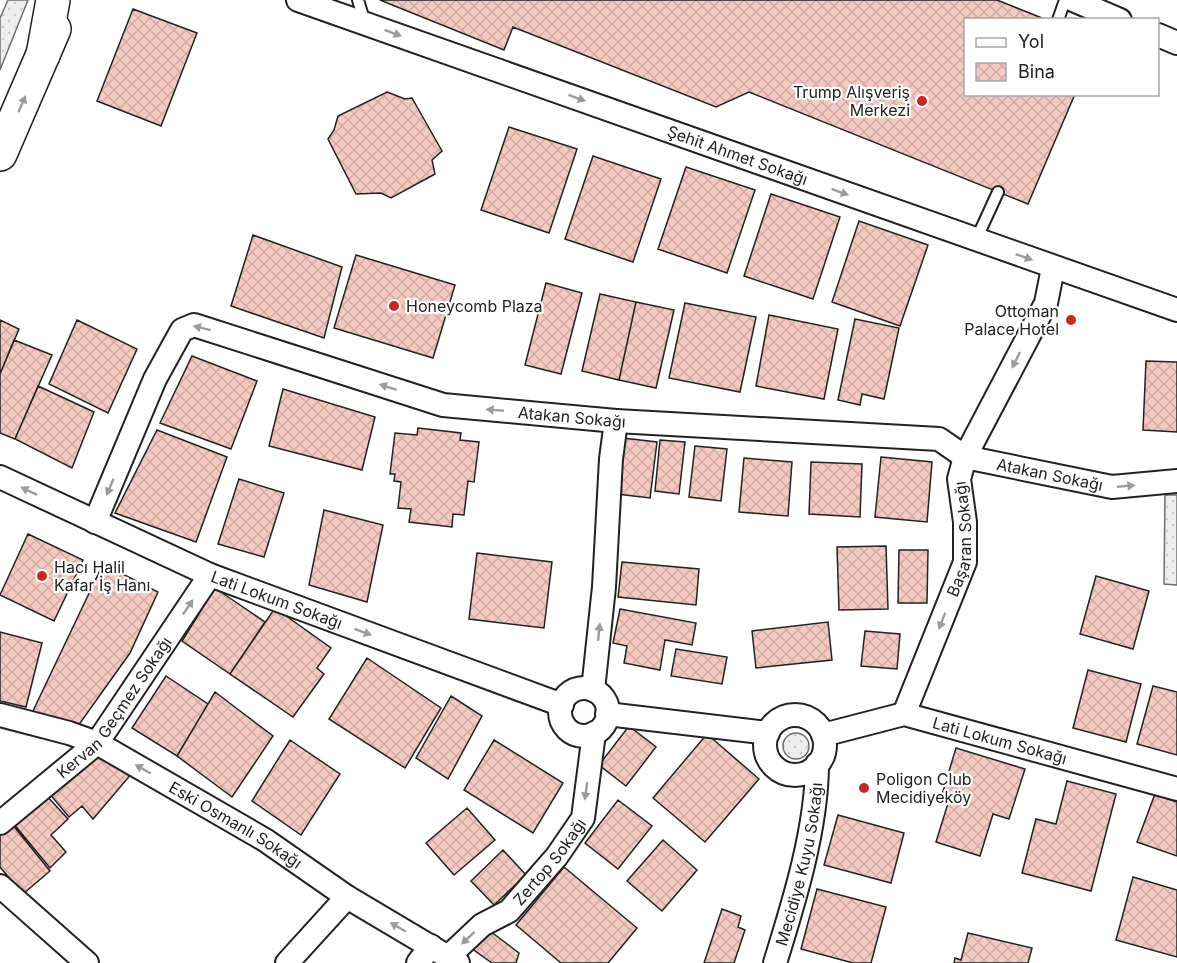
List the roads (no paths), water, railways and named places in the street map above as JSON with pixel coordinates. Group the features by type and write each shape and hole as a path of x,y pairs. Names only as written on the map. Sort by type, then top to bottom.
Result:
{"main road":[{"path":"44,55 53,0"},
{"path":"0,154 66,0"}],"street":[{"name":"Şehit Ahmet Sokağı","path":"298,0 1177,310"},
{"path":"1072,0 1115,18"},
{"path":"1159,35 1177,43"},
{"name":"Başaran Sokağı","path":"904,714 965,562 965,522 959,479 965,457 1046,303 1053,268"},
{"name":"Atakan Sokağı","path":"95,522 155,379 182,330 194,325 443,405 616,421 939,439 965,457 1112,487 1177,481"},
{"path":"593,690 604,587 611,459 616,421"},
{"name":"Lati Lokum Sokağı","path":"0,477 210,575 562,705"},
{"name":"Kervan Geçmez Sokağı","path":"0,823 97,743 210,575"},
{"path":"578,689 593,690 604,700 608,714 601,729 586,736 571,732 561,719 562,705 566,697 578,689"},
{"path":"608,714 768,733"},
{"name":"Lati Lokum Sokağı","path":"823,735 904,714 1177,789"},
{"name":"Eski Osmanlı Sokağı","path":"0,715 69,733 97,743 265,840 439,957"},
{"path":"790,716 809,719 817,725 823,735 824,752 817,764 805,774 795,775 777,769 770,762 766,752 765,742 773,725 790,716"},
{"name":"Zertop Sokağı","path":"439,957 482,925 509,911 557,856 582,818 594,733"},
{"name":"Mecidiye Kuyu Sokağı","path":"775,963 789,918 809,834 817,786 817,764"},
{"path":"0,886 87,963"},
{"path":"287,963 347,897"}],"lane":[{"path":"358,0 365,23"},
{"path":"1059,18 1065,0"},
{"path":"975,240 998,192"}],"place":[{"name":"Trump Alışveriş Merkezi","path":"922,101"},
{"name":"Honeycomb Plaza","path":"394,306"},
{"name":"Ottoman Palace Hotel","path":"1071,320"},
{"name":"Hacı Halil Kafar İş Hanı","path":"42,576"},
{"name":"Poligon Club Mecidiyeköy","path":"864,788"}]}
